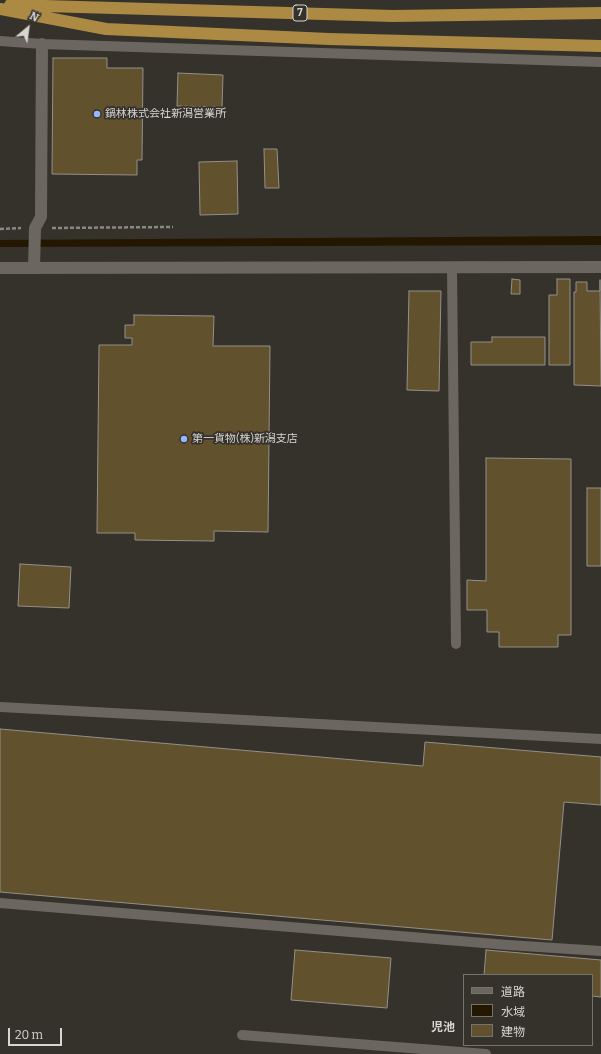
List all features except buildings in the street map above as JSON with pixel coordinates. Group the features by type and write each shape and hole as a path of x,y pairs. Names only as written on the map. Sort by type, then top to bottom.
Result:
{"highway":[{"name":"7","path":"0,4 393,16 601,13"},
{"path":"0,9 106,29 329,39 601,46"}],"street":[{"path":"34,268 35,228 41,217 42,44"},
{"path":"0,268 601,267"}],"lane":[{"path":"0,41 42,44 601,62"},
{"path":"452,267 456,644"},
{"path":"0,707 601,739"},
{"path":"0,903 601,951"},
{"path":"242,1035 486,1054"}],"path":[{"path":"0,228 173,227"}],"water":[{"path":"601,236 601,245 0,247 0,240"}],"place":[{"name":"鍋林株式会社新潟営業所","path":"97,114"},
{"name":"第一貨物(株)新潟支店","path":"184,439"}],"district":[{"name":"児池","path":"443,1028"}]}
